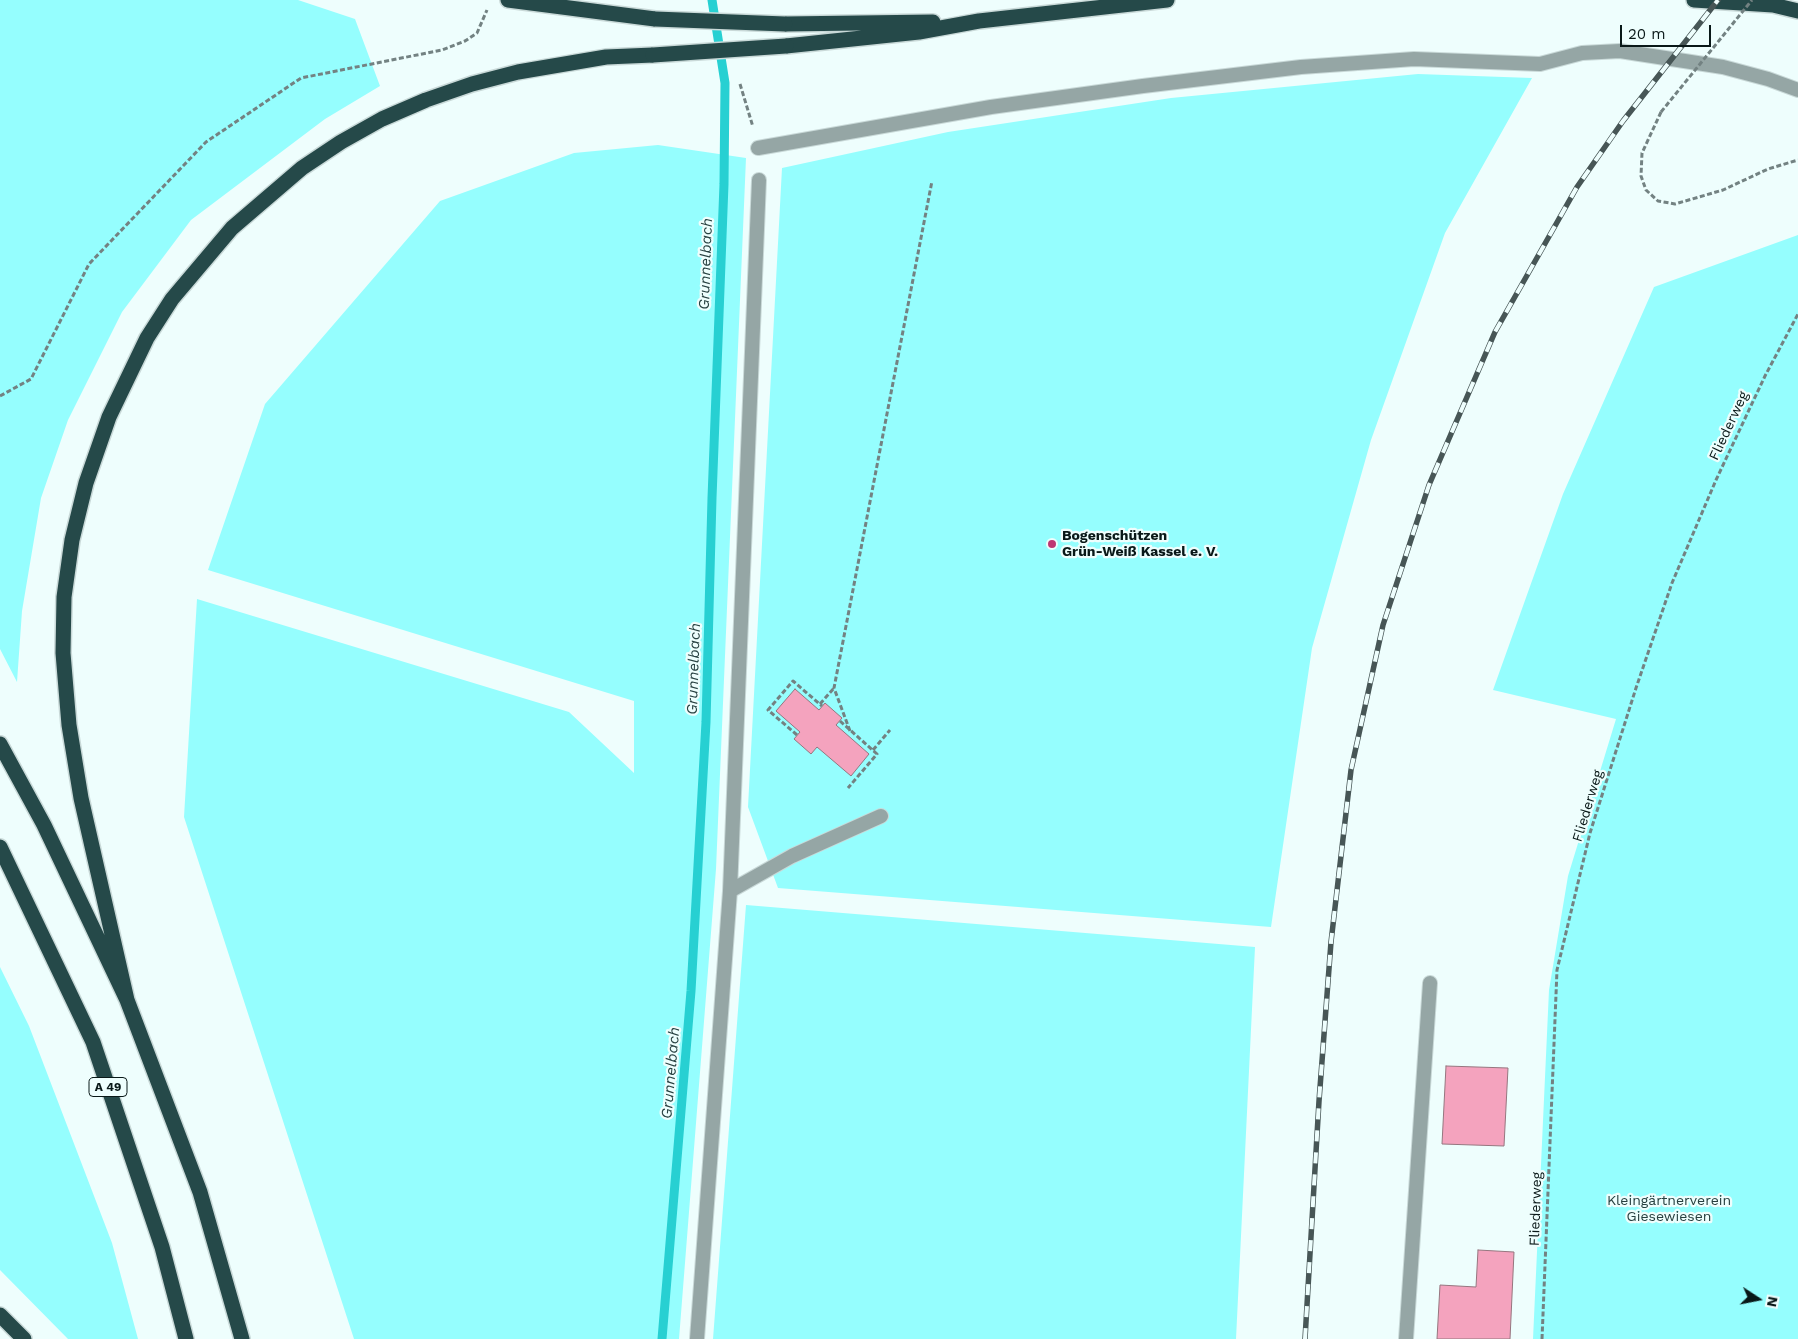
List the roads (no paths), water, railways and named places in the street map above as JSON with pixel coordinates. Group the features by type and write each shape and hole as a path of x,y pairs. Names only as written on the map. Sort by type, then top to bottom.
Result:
{"highway":[{"path":"508,0 655,19 785,24 979,21"},
{"path":"126,1000 81,798 69,725 63,653 64,597 72,540 86,483 109,417 147,338 172,299 232,228 302,168 340,142 400,111 472,84 518,72 606,57 786,46 919,32 979,21 1167,0"},
{"path":"1694,0 1773,5 1798,11"},
{"path":"0,744 44,825 126,1000 200,1192 242,1339"},
{"name":"A 49","path":"0,847 93,1042 162,1247 186,1339"},
{"path":"0,1315 24,1339"}],"lane":[{"path":"758,148 991,107 1143,86 1302,67 1414,59 1540,64 1582,53 1620,51 1723,67 1768,79 1798,90"},
{"path":"697,1339 730,891 759,180"},
{"path":"730,891 792,856 881,816"},
{"path":"1406,1339 1430,983"}],"waterway":[{"name":"Grunnelbach","path":"662,1339 691,991 706,722 724,184 725,83 712,0"}],"railway":[{"path":"1305,1339 1319,1101 1331,942 1351,770 1383,625 1429,485 1495,332 1577,187 1623,121 1718,0"}],"place":[{"name":"Bogenschützen Grün-Weiß Kassel e. V.","path":"1052,544"}],"park label":[{"name":"Kleingärtnerverein Giesewiesen","path":"1669,1210"}]}
